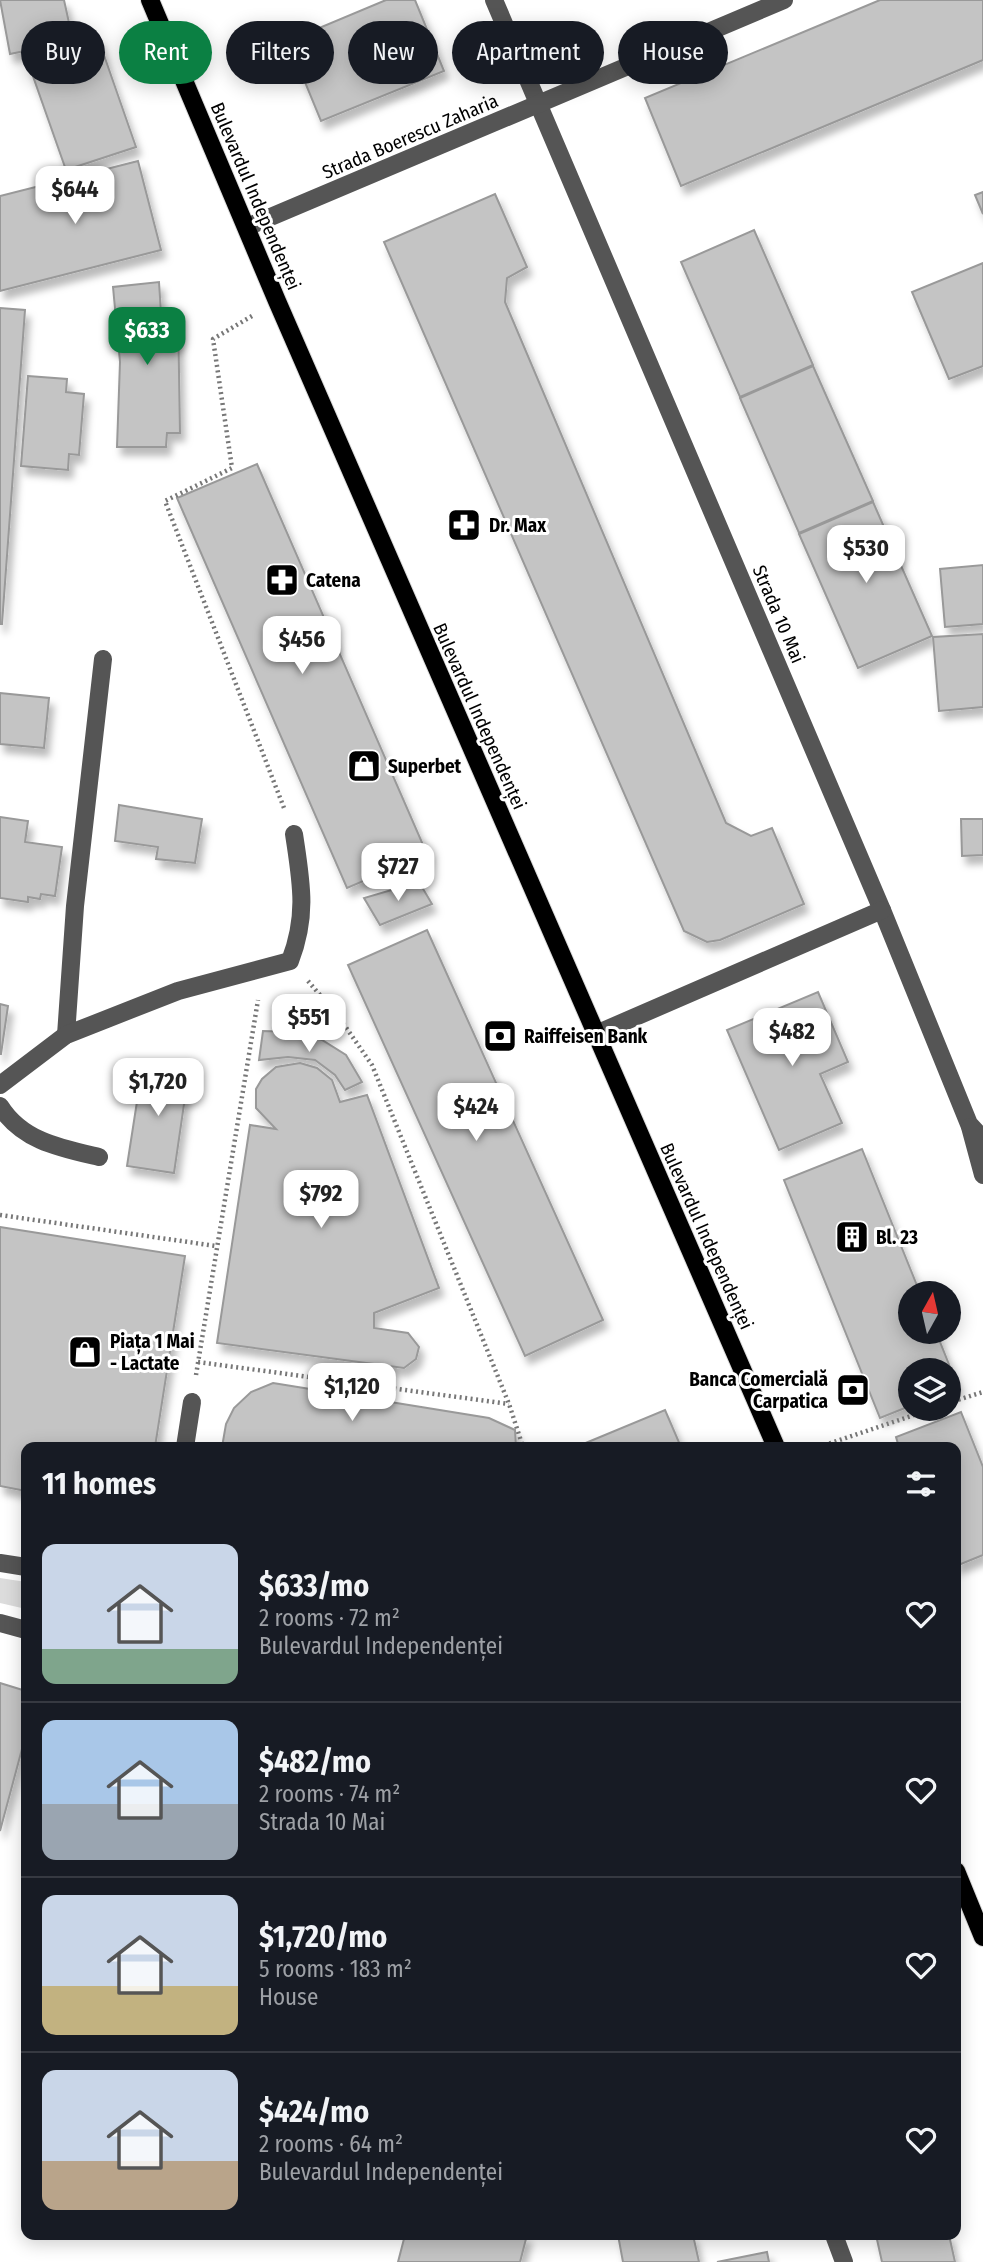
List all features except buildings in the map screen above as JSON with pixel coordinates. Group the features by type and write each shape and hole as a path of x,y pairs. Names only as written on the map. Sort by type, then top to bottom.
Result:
{"main road":[{"name":"Bulevardul Independenței","path":"150,0 277,302 774,1442"},
{"path":"961,1883 983,1937"}],"street":[{"name":"Strada 10 Mai","path":"494,0 882,910 969,1124 983,1139"},
{"name":"Strada Boerescu Zaharia","path":"247,228 784,0"},
{"path":"66,1035 75,906 103,659"},
{"path":"0,1085 66,1035 178,990 290,961 298,940 304,902 294,834"},
{"path":"596,1034 882,910"},
{"path":"0,1106 23,1133 57,1147 99,1157"},
{"path":"969,1124 983,1175"},
{"path":"186,1442 192,1402"},
{"path":"0,1563 21,1566"},
{"path":"0,1623 21,1629"},
{"path":"836,2240 844,2262"}],"path":[{"path":"277,302 214,339 232,468 165,500 294,834"},
{"path":"290,961 338,1016 372,1065 509,1404 521,1442"},
{"path":"192,1402 263,968"},
{"path":"0,1215 216,1246"},
{"path":"198,1362 509,1404"},
{"path":"961,1399 983,1392"},
{"path":"834,1442 898,1420"}],"shaded area":[{"path":"0,1578 21,1581 21,1608 0,1603"}],"place":[{"name":"Dr. Max","path":"464,525"},
{"name":"Catena","path":"282,580"},
{"name":"Superbet","path":"364,766"},
{"name":"Raiffeisen Bank","path":"500,1036"},
{"name":"Bl. 23","path":"852,1237"},
{"name":"Piața 1 Mai - Lactate","path":"85,1352"},
{"name":"Banca Comercială Carpatica","path":"853,1390"}]}
